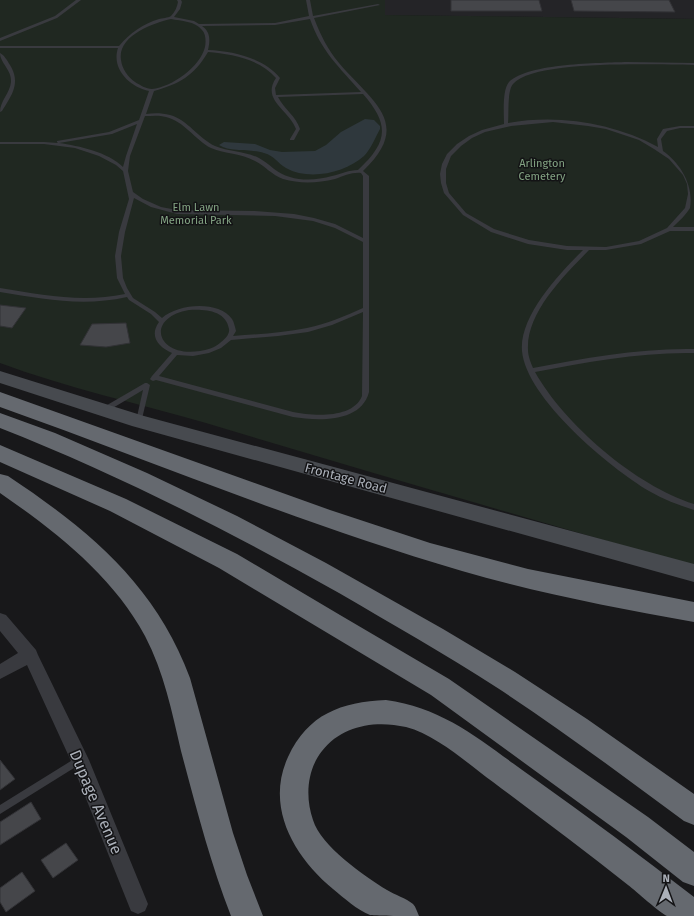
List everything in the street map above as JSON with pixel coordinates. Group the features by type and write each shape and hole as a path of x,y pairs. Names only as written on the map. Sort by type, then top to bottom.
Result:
{"highway":[{"path":"0,400 367,532 433,553 574,588 694,612"},
{"path":"0,420 122,470 215,514 306,563 399,616 506,681 607,749 694,811"},
{"path":"0,453 118,505 228,561 440,687 637,827 694,872"},
{"path":"0,482 36,506 102,561 127,588 152,625 168,656 179,685 201,772 234,885 247,916"},
{"path":"403,916 384,906 350,883 326,862 307,840 296,818 293,798 294,779 300,757 309,743 322,730 359,713 395,713 407,715 431,724 460,742 517,783 693,916"}],"street":[{"name":"Frontage Road","path":"0,377 139,421 694,573"},
{"path":"0,620 30,655 0,672"},
{"name":"Dupage Avenue","path":"30,655 80,760 138,904"}],"lane":[{"path":"0,40 56,17 78,0"},
{"path":"171,18 178,9 180,2 179,0"},
{"path":"0,143 44,143 79,139 122,129 141,118 171,117 181,122 208,144 220,149 253,158 262,162 275,173 286,178 319,180 360,171 377,153 385,129 384,121 376,106 363,93 330,53 319,34 312,17 308,0"},
{"path":"199,25 254,25 289,22 378,5"},
{"path":"171,18 187,20 199,25 208,34 207,51 201,62 188,74 169,85 152,90 140,87 123,73 119,60 121,47 137,29 171,18"},
{"path":"0,47 121,47"},
{"path":"207,51 223,52 259,63 273,72 278,78 274,87 275,96 282,107 298,124 298,129 292,139"},
{"path":"0,54 11,67 14,82 11,92 0,111"},
{"path":"506,125 509,86 514,80 527,74 556,68 595,64 694,64"},
{"path":"125,171 128,156 152,90"},
{"path":"275,96 363,93"},
{"path":"541,121 578,123 622,132 642,140 661,150 675,162 686,175 691,189 690,202 685,214 669,229 640,242 618,247 586,250 554,247 509,237 487,228 466,215 450,199 443,183 443,169 448,157 457,147 469,138 506,125 541,121"},
{"path":"661,150 659,139 665,130 680,127 694,127"},
{"path":"44,143 76,147 101,155 118,164 125,171 132,193 132,198 122,232 118,256 120,278 128,295 135,302 153,313 162,322"},
{"path":"154,377 300,416 322,418 344,414 361,404 365,399 366,392 366,176 360,171"},
{"path":"132,193 137,199 171,211 269,213 305,218 334,226 366,242"},
{"path":"669,229 694,230"},
{"path":"586,250 554,285 532,321 525,347 526,359 530,370 544,393 567,419 626,472 666,497 694,507"},
{"path":"0,290 84,301 112,300 128,295"},
{"path":"200,308 214,310 225,315 231,324 232,329 229,338 221,346 208,352 193,354 176,352 165,347 157,337 157,332 162,322 170,315 184,309 200,308"},
{"path":"229,338 274,335 308,330 341,320 366,309"},
{"path":"530,370 635,353 694,351"},
{"path":"104,410 147,386 176,352"},
{"path":"139,421 147,386"},
{"path":"0,810 80,760"}],"shaded area":[{"path":"385,0 694,0 694,19 384,15"},
{"path":"365,119 374,120 380,126 380,129 369,150 364,156 347,167 326,173 305,174 295,172 283,166 268,154 229,149 219,145 224,142 255,144 270,150 282,152 315,151 326,145 341,132"}],"green space":[{"path":"0,0 385,0 385,15 694,19 694,566 206,423 76,388 0,363"}],"building":[{"path":"451,0 539,0 542,11 451,11"},
{"path":"571,0 669,0 675,12 574,11"},
{"path":"0,305 26,308 12,328 0,326"},
{"path":"126,323 130,343 106,347 80,345 92,324"},
{"path":"0,760 15,779 0,790"},
{"path":"31,802 41,819 0,845 0,822"},
{"path":"66,843 78,860 53,878 41,860"},
{"path":"22,872 35,891 6,912 0,902 0,888"}],"park label":[{"name":"Arlington Cemetery","path":"542,169"},
{"name":"Elm Lawn Memorial Park","path":"196,213"}]}
